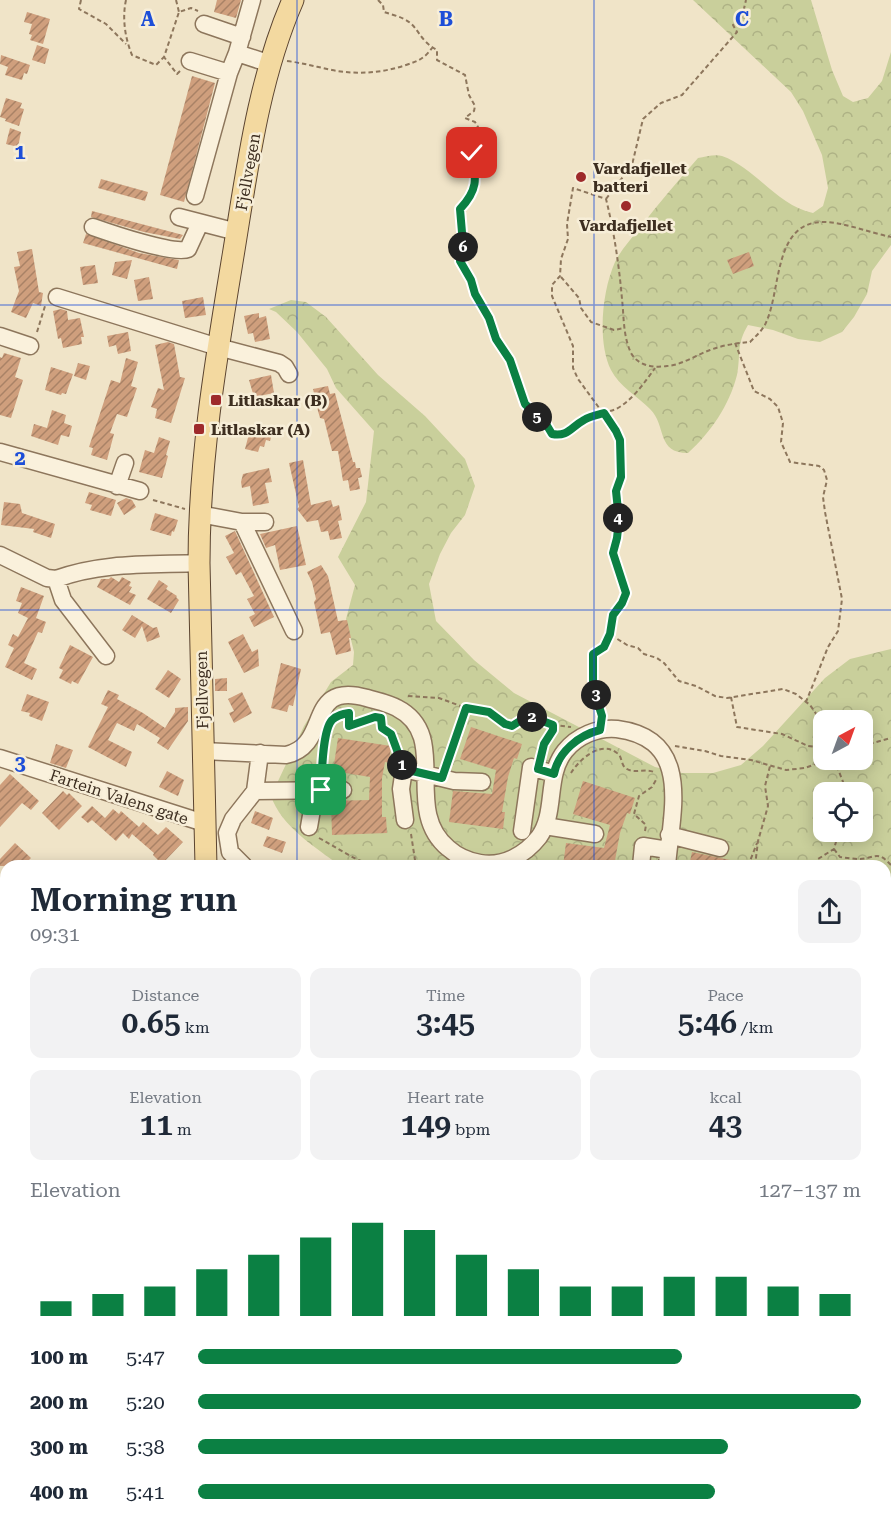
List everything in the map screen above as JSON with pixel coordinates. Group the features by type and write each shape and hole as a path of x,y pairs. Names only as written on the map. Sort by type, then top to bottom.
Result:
{"main road":[{"name":"Fjellvegen","path":"206,860 199,514 207,424 255,132 272,61 293,0"}],"street":[{"path":"195,196 252,0"},
{"path":"204,24 242,37"},
{"path":"237,54 272,61"},
{"path":"190,60 229,73"},
{"path":"179,217 237,232"},
{"path":"93,227 182,252 188,249 200,223"},
{"path":"57,297 218,347 279,363 289,374"},
{"path":"0,336 30,346"},
{"path":"0,452 140,491"},
{"path":"117,486 125,463"},
{"path":"199,514 242,522 265,522"},
{"path":"242,522 294,631"},
{"path":"0,555 47,578 56,579 83,570 110,566 199,563"},
{"path":"56,579 63,600 106,656"},
{"path":"203,751 286,755 300,750 311,740 321,711 330,701 339,696 354,694 392,705 413,719 421,730 424,742 426,805 429,824 436,837 456,860"},
{"path":"509,860 530,846 545,826 562,775 560,759 571,745 586,735 600,730 614,729 632,732 647,740 662,753 671,768 674,778 674,801 668,850"},
{"path":"238,860 230,852 227,833 233,819 255,791 260,753"},
{"name":"Fartein Valens gate","path":"0,758 204,823"},
{"path":"522,831 531,767 562,775"},
{"path":"405,820 401,789 404,769 454,781 482,782"},
{"path":"309,827 316,790"},
{"path":"255,791 343,790"},
{"path":"545,826 594,834"},
{"path":"642,860 643,846 668,850 720,848"}],"path":[{"path":"81,0 79,9 106,24 128,46"},
{"path":"126,0 123,12 128,46 132,56 156,65 165,57 179,12 176,0"},
{"path":"378,0 384,12 404,19 414,27 423,41 437,50 437,60 465,75 475,106 474,111 465,118 475,122 478,127 472,145 476,167 474,191 460,209 463,244 460,261 489,318 496,339 510,360 525,404 546,424 552,434 560,436 568,433 586,418 618,408 656,367"},
{"path":"606,199 632,165 643,119 661,103 682,94 737,32 733,25 741,17 746,0"},
{"path":"179,12 191,9 200,12 204,24"},
{"path":"272,61 364,73 394,69 417,62 426,57 432,47"},
{"path":"165,57 177,74 190,60"},
{"path":"600,730 602,716 593,687 593,654 604,647 610,634 613,615 626,593 613,553 619,520 616,491 621,477 620,440 604,413 578,379 573,368 573,346 562,324 551,290 552,285 560,276 561,260 568,239 567,224 573,188 606,199"},
{"path":"606,199 613,226 624,328 632,354 642,364 656,367 671,366 712,349 750,342 762,330 768,319 785,248 796,231 811,223 825,222 891,237"},
{"path":"560,276 579,298 581,308 591,322 614,330 624,328"},
{"path":"30,346 34,342 46,305 57,297"},
{"path":"735,343 754,391 770,399 778,407 783,423 781,442 790,462 819,466 824,470 827,480 823,496 825,512 842,599 838,631 828,647 806,702"},
{"path":"140,491 149,499 199,514"},
{"path":"610,634 627,645 638,648 644,654 657,658 679,681 715,696 731,698 783,689 796,694 814,710"},
{"path":"392,705 405,696 439,698 466,708 489,712 505,724 512,726 526,717 553,725 553,730 544,744 538,769"},
{"path":"731,698 737,727 782,734 813,747"},
{"path":"442,778 466,708"},
{"path":"331,720 340,714 349,713 349,726 375,717 381,718 382,728 391,734 404,769"},
{"path":"873,743 891,738"},
{"path":"316,790 326,740"},
{"path":"662,753 672,745 795,770 813,764"},
{"path":"562,775 600,749 617,752 621,756 623,766 634,772 647,770 654,772 657,777 656,782 639,796 634,814 646,825 643,846"},
{"path":"750,860 768,806 765,786 770,766"},
{"path":"405,820 410,830 415,860"},
{"path":"309,827 321,841 359,860"},
{"path":"756,860 758,841"},
{"path":"818,860 834,849 836,842"},
{"path":"834,849 840,857 861,859 877,855 886,860"}],"green space":[{"path":"693,0 811,0 832,70 843,96 853,102 868,98 882,81 891,52 891,245 872,271 867,294 842,332 820,342 798,339 773,330 748,325 742,338 734,386 724,408 712,427 688,453 678,452 666,444 659,423 650,409 614,376 611,370 604,345 603,316 607,287 615,262 653,211 698,158 722,156 746,169 788,203 813,213 823,206 828,188 822,155 803,111 791,92"},
{"path":"291,300 306,302 326,317 378,375 425,416 465,459 475,486 465,515 451,533 440,554 429,584 436,621 474,660 514,693 655,767 682,773 713,773 741,765 763,746 825,678 850,659 891,649 891,860 332,860 310,843 282,817 271,796 304,726 331,682 353,665 354,652 346,619 355,585 338,557 366,502 374,431 336,388 327,369 297,332 276,312 269,309"}],"building":[{"path":"217,0 241,0 236,18 214,12"},
{"path":"27,12 50,19 43,44 30,40 32,24 24,22"},
{"path":"37,45 49,49 45,64 32,60"},
{"path":"1,55 30,65 22,80 5,75 8,67 0,64"},
{"path":"192,76 215,83 184,202 160,195"},
{"path":"6,98 22,103 20,108 24,109 19,126 0,117"},
{"path":"10,128 21,132 18,147 6,144"},
{"path":"101,179 148,192 145,201 98,188"},
{"path":"92,211 183,235 180,239 144,232 91,217"},
{"path":"86,234 139,253 179,260 177,269 83,243"},
{"path":"32,249 39,292 43,293 41,306 33,303 26,318 11,312 19,291 14,267 20,266 17,252"},
{"path":"749,252 754,266 733,274 727,260"},
{"path":"132,260 127,279 112,275 115,262"},
{"path":"95,265 98,283 83,285 80,267"},
{"path":"149,277 153,299 138,301 134,280"},
{"path":"203,297 206,315 185,318 182,301"},
{"path":"61,309 67,311 68,320 80,318 84,337 81,337 82,344 63,348 61,338 58,339 53,311"},
{"path":"259,313 259,318 266,316 270,339 255,342 253,333 248,334 244,316"},
{"path":"128,332 131,351 118,354 116,345 109,347 107,336"},
{"path":"168,342 174,344 180,377 185,378 171,423 155,418 157,409 151,407 158,388 164,390 155,345"},
{"path":"4,353 21,358 15,377 23,380 11,418 0,415 0,357 2,358"},
{"path":"126,358 138,362 131,386 137,388 127,417 117,414 110,433 114,434 107,460 91,455 93,448 89,447 111,380 120,383"},
{"path":"78,363 90,366 86,380 74,376"},
{"path":"51,367 73,374 66,394 61,395 45,390"},
{"path":"271,375 274,393 254,397 249,380"},
{"path":"328,386 330,394 335,393 353,462 356,468 360,468 362,477 358,478 360,489 350,491 348,480 343,481 338,451 332,451 324,419 320,418 313,389"},
{"path":"52,410 66,415 64,423 72,426 69,437 61,435 58,445 31,436 34,424 47,428"},
{"path":"254,425 273,430 270,441 266,440 264,447 260,446 258,452 245,449 250,430 252,431"},
{"path":"159,437 170,441 162,478 139,472 145,450 154,453"},
{"path":"303,460 311,505 331,500 333,507 339,505 342,520 338,521 342,538 330,540 328,531 321,532 318,520 307,522 297,509 299,507 289,463"},
{"path":"269,468 272,482 265,483 269,503 253,506 250,486 242,488 243,474"},
{"path":"89,492 116,500 111,516 90,510 92,505 85,503"},
{"path":"126,498 132,500 136,507 124,515 117,503"},
{"path":"4,502 20,504 22,513 55,524 51,538 33,532 34,529 1,525"},
{"path":"155,513 178,520 171,536 150,530"},
{"path":"297,526 306,565 280,570 275,545 266,548 260,534"},
{"path":"235,531 274,617 254,627 249,617 255,614 247,599 254,596 241,572 236,575 226,557 234,553 225,536"},
{"path":"321,565 328,576 338,621 347,620 351,638 349,638 351,651 336,655 330,632 321,634 314,602 316,599 307,572"},
{"path":"111,577 119,582 122,577 131,582 129,586 132,587 129,592 136,595 130,605 97,587 101,579"},
{"path":"159,580 168,586 166,589 179,600 171,613 147,599"},
{"path":"21,587 44,596 36,618 46,622 42,633 38,632 24,663 37,669 32,680 5,667 14,648 8,645 13,634 18,637 28,618 18,613 22,603 16,601"},
{"path":"132,615 153,628 157,627 160,637 147,642 142,626 135,638 122,630"},
{"path":"243,634 252,652 258,649 259,666 244,673 228,642"},
{"path":"70,645 93,657 78,684 72,681 71,684 59,678 63,670 59,668"},
{"path":"281,663 301,669 293,706 289,705 287,712 271,708"},
{"path":"168,670 181,679 169,698 155,689"},
{"path":"227,678 227,691 215,691 215,679"},
{"path":"108,690 119,695 117,699 165,728 175,708 188,707 188,721 168,750 157,743 160,738 137,724 134,731 117,723 108,740 132,752 126,767 88,747 108,707 101,704"},
{"path":"242,692 252,713 234,723 229,713 234,711 228,699"},
{"path":"27,694 49,702 42,721 29,716 30,713 21,711"},
{"path":"471,727 522,744 517,759 514,758 508,777 502,812 505,812 503,829 449,822 453,791 492,794 496,770 460,759"},
{"path":"338,738 391,746 389,763 385,762 382,778 382,817 386,817 387,833 332,835 331,801 369,800 370,777 333,771"},
{"path":"56,744 73,750 66,768 50,763"},
{"path":"167,771 184,780 178,796 159,787"},
{"path":"10,774 39,801 31,810 22,803 0,827 0,785"},
{"path":"583,781 635,798 620,833 615,860 564,860 566,843 604,848 610,825 573,814"},
{"path":"63,791 67,795 69,793 82,806 59,830 42,813"},
{"path":"92,806 105,818 113,809 119,814 121,811 139,827 143,822 158,835 166,827 183,842 166,860 158,860 153,855 154,853 132,834 129,839 123,833 116,841 92,820 88,823 81,817"},
{"path":"255,811 273,818 269,830 251,823"},
{"path":"267,836 286,842 282,853 263,846"},
{"path":"15,843 31,858 29,860 0,859"},
{"path":"692,852 730,860 690,860"}],"place":[{"name":"Vardafjellet batteri","path":"581,177"},
{"name":"Vardafjellet","path":"626,206"},
{"name":"Litlaskar (B)","path":"216,400"},
{"name":"Litlaskar (A)","path":"199,429"}],"route":[{"path":"321,790 327,730 331,720 340,714 349,713 349,726 375,717 381,718 382,728 391,734 404,769 442,778 466,708 489,712 505,724 512,726 526,717 553,725 553,730 544,744 538,769 554,774 560,759 571,745 586,735 600,730 602,716 593,687 593,654 604,647 610,634 613,615 626,593 620,581 613,553 619,520 616,491 621,477 620,440 604,413 586,418 568,433 560,436 552,434 546,424 525,404 510,360 496,339 489,318 460,261 463,244 460,209 474,191 476,177 472,153"}]}
